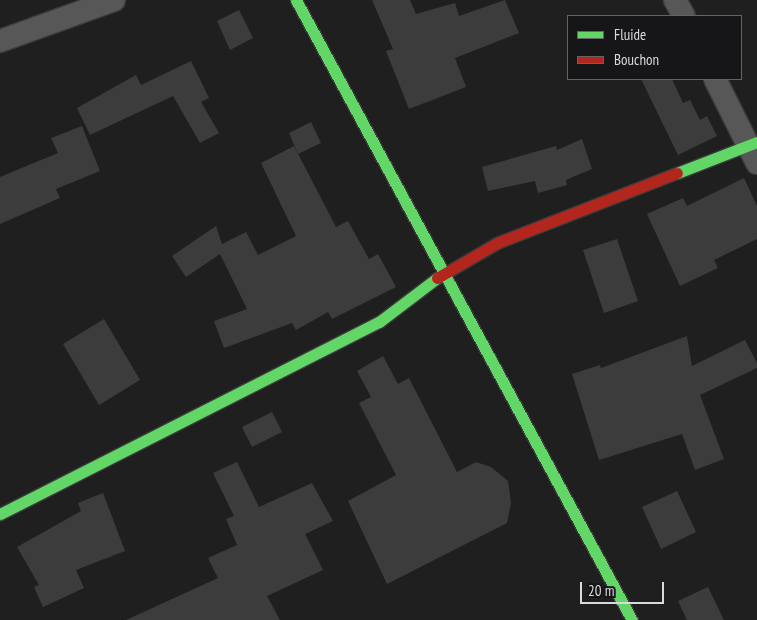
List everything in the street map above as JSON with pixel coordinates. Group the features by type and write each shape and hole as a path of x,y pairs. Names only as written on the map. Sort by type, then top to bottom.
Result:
{"street":[{"path":"0,41 79,15 114,0"},
{"path":"296,0 632,620"},
{"path":"676,0 684,15"},
{"path":"0,514 379,322 444,273 497,243 754,150 716,80"}],"building":[{"path":"372,0 410,0 416,14 455,3 459,16 505,0 519,33 455,58 466,87 409,109 386,51 393,49"},
{"path":"239,10 253,38 230,50 217,21"},
{"path":"191,61 209,98 201,102 219,133 200,143 173,96 90,135 77,108 136,75 141,85"},
{"path":"641,80 672,80 683,103 690,100 700,120 707,116 717,136 678,155"},
{"path":"311,122 321,143 298,154 289,133"},
{"path":"82,126 100,171 56,189 60,198 0,224 0,177 58,153 51,138"},
{"path":"582,139 592,169 566,180 567,185 538,193 535,181 488,191 482,167 556,146 557,150"},
{"path":"294,146 336,227 348,221 369,259 378,254 396,287 332,319 328,312 296,330 292,323 224,348 214,321 247,309 220,254 186,277 172,256 216,226 222,244 246,232 258,255 296,236 261,163"},
{"path":"744,178 757,206 757,239 714,260 718,268 680,286 647,214 683,198 687,206"},
{"path":"617,239 638,301 604,313 583,250"},
{"path":"104,319 140,380 99,405 63,344"},
{"path":"687,336 692,366 745,340 757,363 757,368 700,395 724,459 695,470 682,434 599,460 572,374 600,365 601,368"},
{"path":"383,356 398,384 409,378 457,472 476,462 491,467 508,481 511,503 507,523 387,584 348,501 396,475 359,403 371,397 357,371"},
{"path":"272,412 282,432 252,447 242,427"},
{"path":"237,462 259,507 312,483 333,521 305,534 323,570 267,596 280,620 126,620 218,578 208,558 237,545 226,519 234,516 213,473"},
{"path":"677,491 696,532 661,549 642,507"},
{"path":"103,493 125,551 76,570 84,588 43,607 34,587 39,585 17,547 81,511 78,503"},
{"path":"708,587 724,620 687,620 678,601"}],"traffic: fast":[{"path":"296,0 632,620"},
{"path":"677,173 757,142"},
{"path":"0,514 379,322 437,278"}],"traffic: jam":[{"path":"437,278 497,243 677,173"}]}
